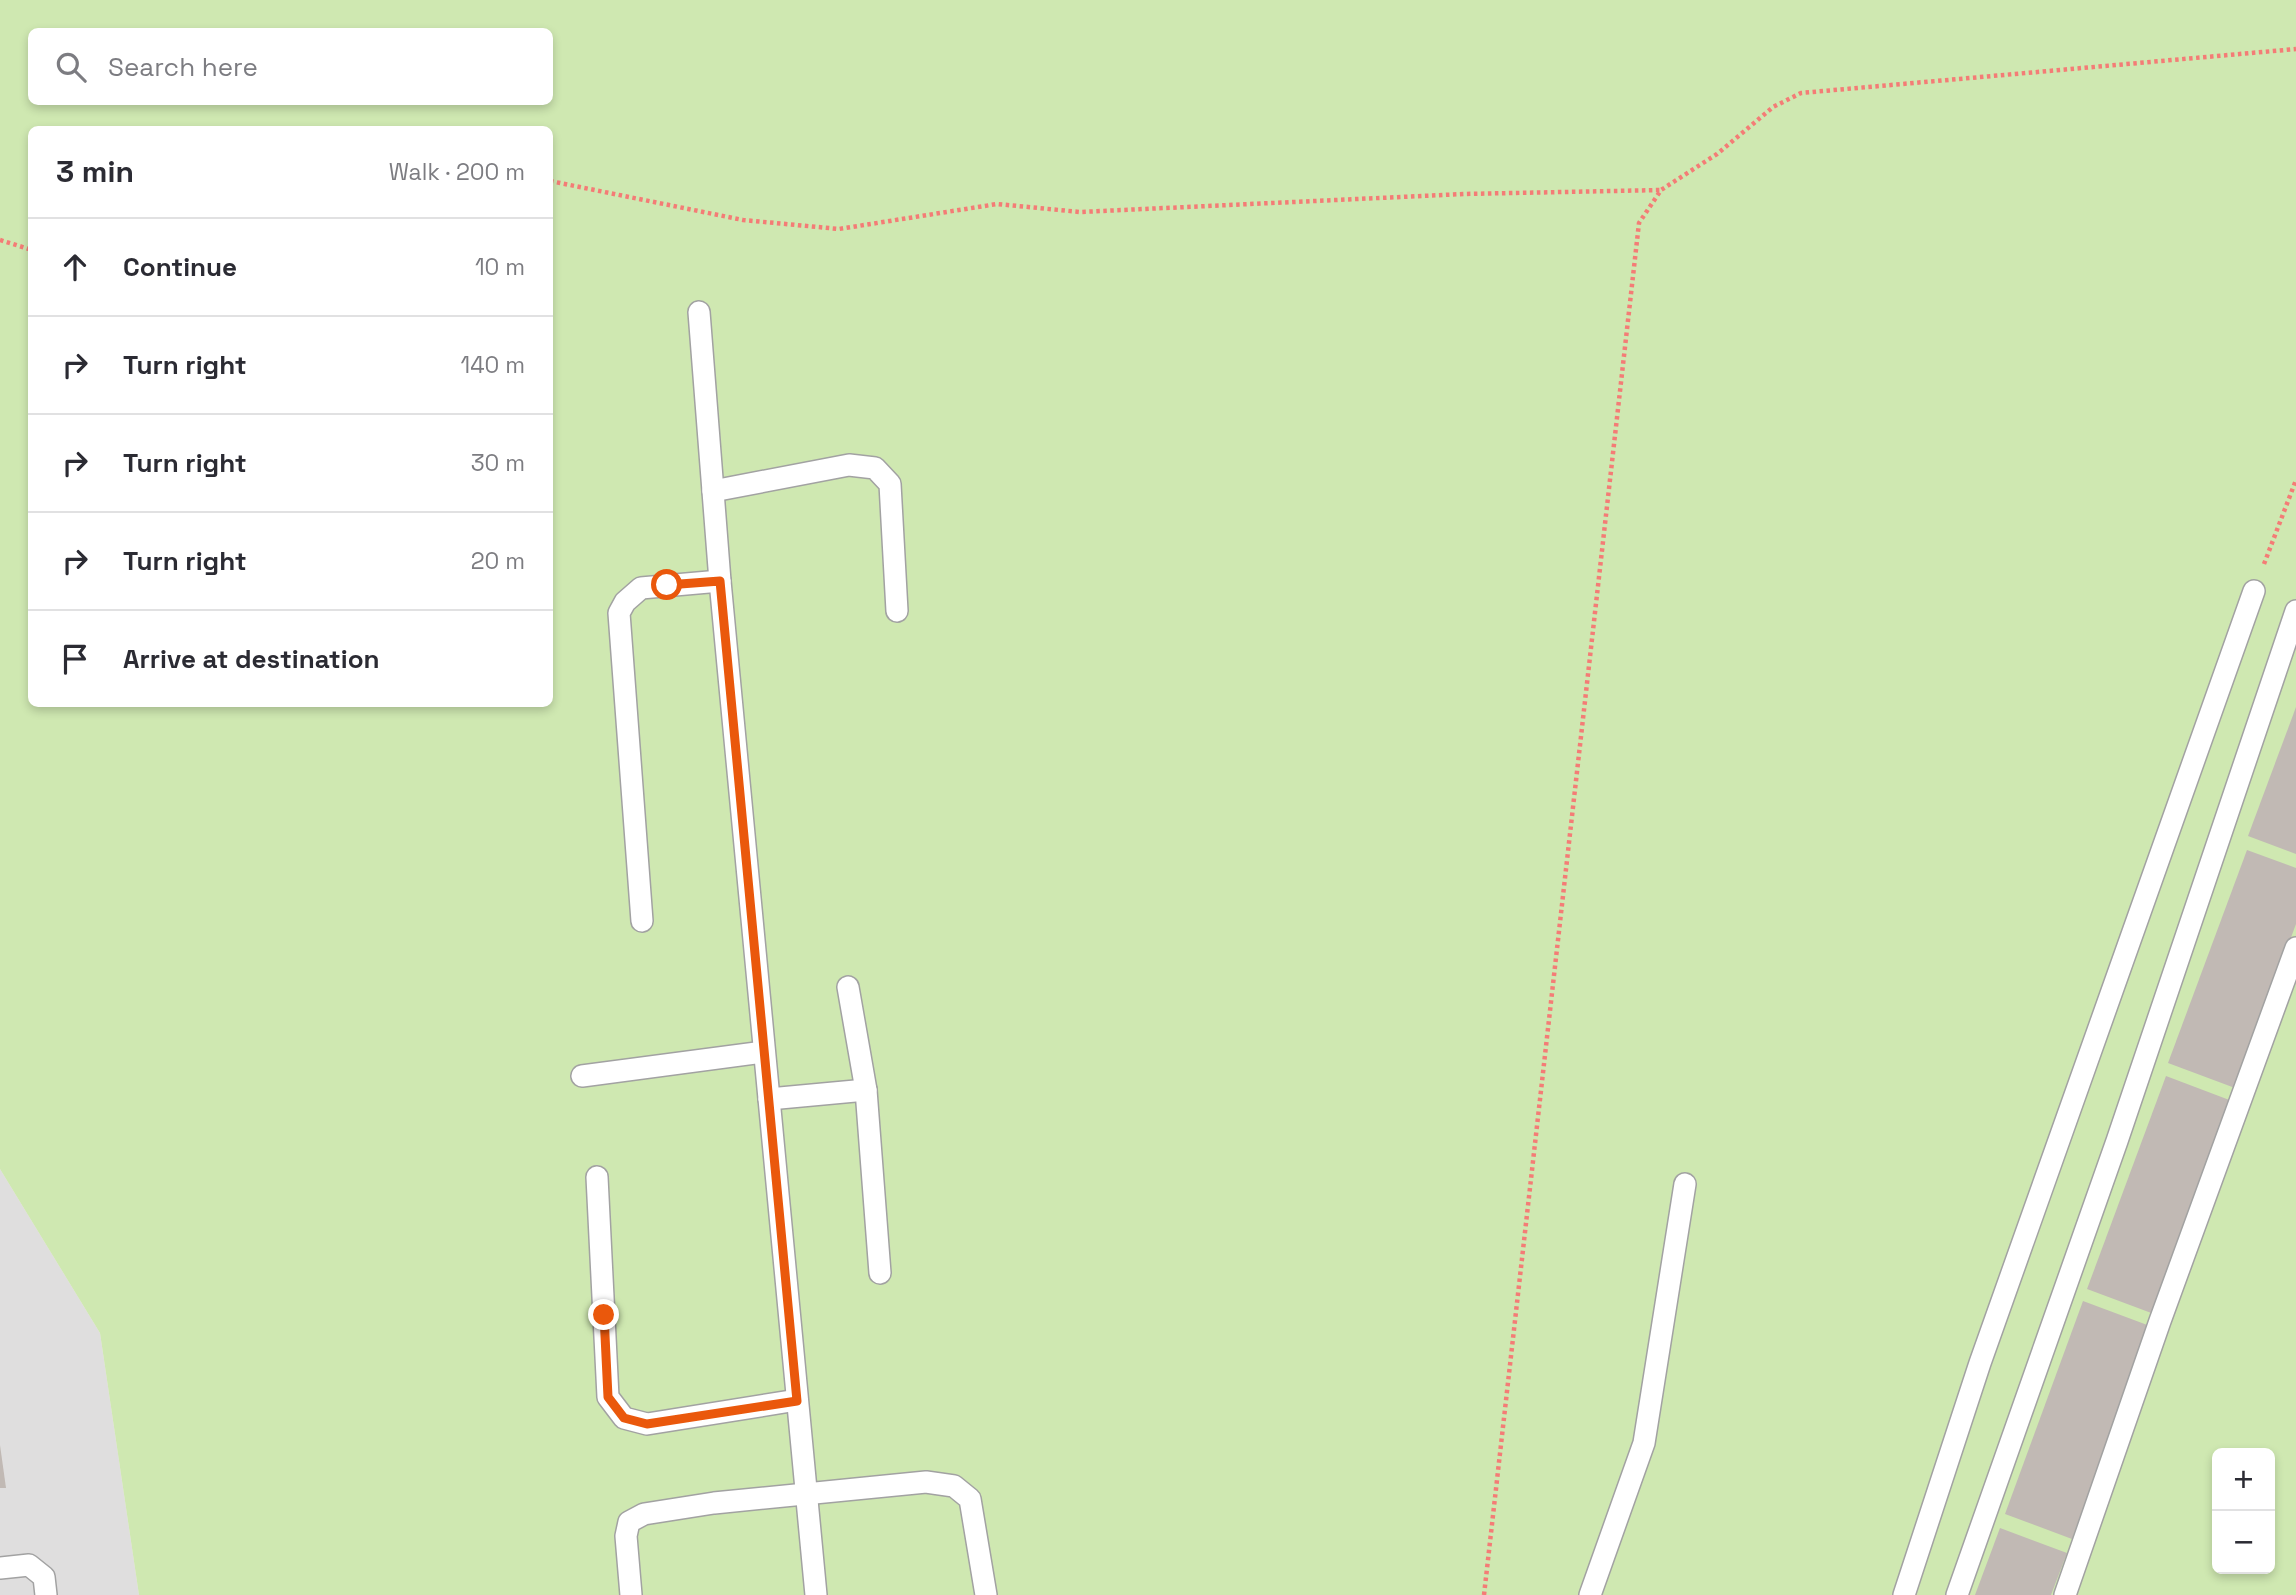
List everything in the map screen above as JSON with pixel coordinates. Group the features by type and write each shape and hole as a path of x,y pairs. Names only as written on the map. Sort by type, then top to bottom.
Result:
{"lane":[{"path":"699,312 720,581 816,1595"},
{"path":"713,491 849,466 875,468 890,484 897,611"},
{"path":"642,921 619,612 625,602 641,588 720,581"},
{"path":"1904,1595 1980,1363 2254,591"},
{"path":"1957,1595 2117,1141 2296,611"},
{"path":"2065,1595 2160,1321 2296,948"},
{"path":"848,987 866,1090 880,1273"},
{"path":"582,1076 764,1052"},
{"path":"769,1099 866,1090"},
{"path":"597,1177 608,1397 624,1418 647,1424 797,1401"},
{"path":"1590,1595 1644,1443 1685,1184"},
{"path":"631,1595 626,1536 629,1522 644,1514 806,1493 926,1482 954,1486 970,1499 986,1595"},
{"path":"0,1568 29,1565 44,1577 46,1595"}],"path":[{"path":"1484,1595 1639,223 1661,190 1717,154 1773,107 1801,93 2296,49"},
{"path":"553,182 743,220 839,229 997,204 1080,212 1464,194 1661,190"},
{"path":"0,240 28,249"},
{"path":"2254,591 2296,480"}],"shaded area":[{"path":"0,1169 100,1333 139,1595 0,1595"}],"green space":[{"path":"0,0 2296,0 2296,1595 139,1595 100,1333 0,1169"}],"building":[{"path":"2296,707 2296,854 2248,836"},
{"path":"2247,850 2296,868 2296,924 2235,1088 2168,1063"},
{"path":"2166,1076 2232,1101 2154,1314 2087,1289"},
{"path":"2083,1301 2150,1326 2072,1539 2005,1514"},
{"path":"0,1445 6,1488 0,1488"},
{"path":"2000,1528 2067,1553 2051,1595 1975,1595"}],"route":[{"path":"604,1315 608,1397 624,1418 647,1424 797,1401 720,581 667,585"}]}
